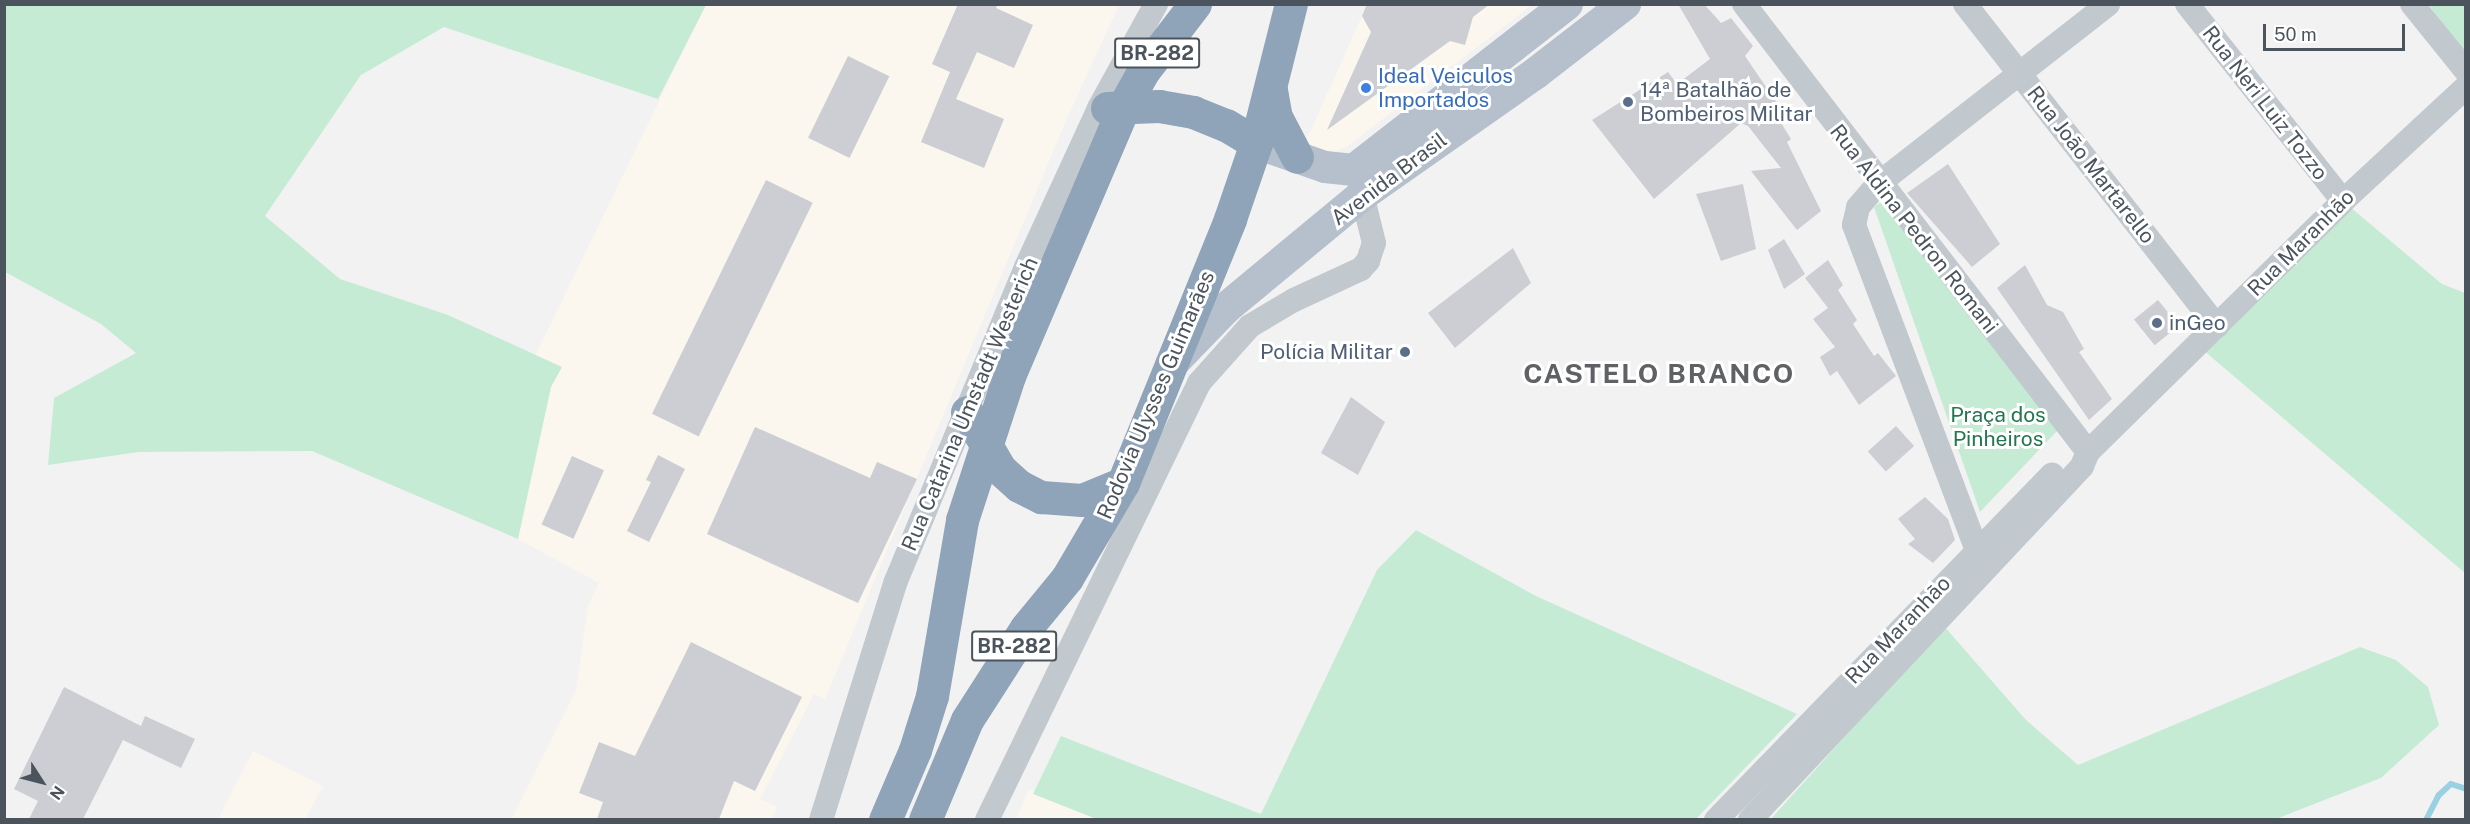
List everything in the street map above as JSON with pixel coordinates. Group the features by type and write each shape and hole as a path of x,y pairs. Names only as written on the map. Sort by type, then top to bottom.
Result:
{"highway":[{"name":"BR-282","path":"885,819 915,750 932,696 953,561 986,445 1009,376 1111,107 1142,73 1195,4"},
{"name":"Rodovia Ulysses Guimarães","path":"925,819 967,720 1026,628 1067,578 1123,483 1166,370 1230,219 1256,143 1291,4"},
{"path":"1271,88 1276,117 1297,157"},
{"path":"1111,107 1159,106 1193,112 1226,125 1256,143"},
{"path":"967,412 1000,469 1019,486 1041,496 1082,500 1123,483"}],"main road":[{"name":"Avenida Brasil","path":"1166,370 1226,308 1359,182 1567,4"},
{"name":"Avenida Brasil","path":"1359,182 1536,73 1625,4"},
{"name":"Avenida Brasil","path":"1256,143 1325,167 1359,182"}],"street":[{"name":"Rua Catarina Umstadt Westerich","path":"821,819 896,581 1026,267 1111,107 1156,4"},
{"name":"Rua Aldina Pedron Romani","path":"1744,4 1878,184 2088,452"},
{"name":"Rua João Martarello","path":"1965,4 2217,326"},
{"path":"1981,559 1854,225 1858,207 1878,184 2109,4"},
{"name":"Rua Neri Luiz Tozzo","path":"2187,4 2343,201"},
{"path":"2412,4 2466,71"},
{"name":"Rua Maranhão","path":"1751,819 1921,623 1981,559 2082,466 2088,452 2343,201 2466,87"},
{"path":"987,819 1199,382 1250,326 1294,300 1361,269 1374,243 1359,182"},
{"name":"Rua Maranhão","path":"1716,819 1921,623"},
{"path":"1734,801 1751,819"}],"shaded area":[{"path":"706,5 1119,5 1064,125 825,699 814,694 760,799 777,807 772,819 511,820 576,690 588,606 599,583 518,539 551,387 562,367 535,356"},
{"path":"1367,5 1532,5 1346,147 1331,153 1304,146"},
{"path":"253,751 323,786 305,819 218,819"},
{"path":"1029,789 1119,819 1016,820"}],"green space":[{"path":"4,5 706,5 658,99 444,27 361,75 265,216 340,279 448,315 562,367 551,387 518,539 312,451 139,452 48,465 54,398 136,353 101,324 5,272"},
{"path":"2429,5 2465,5 2465,53"},
{"name":"Praça dos Pinheiros","path":"1885,199 2058,430 1980,512 1874,207"},
{"path":"2350,207 2442,284 2465,293 2465,573 2203,350"},
{"path":"1416,530 1536,596 1797,714 1696,819 1099,820 1033,794 1061,736 1261,814 1377,570"},
{"path":"1944,626 2026,720 2078,765 2360,647 2396,660 2428,687 2439,725 2381,778 2276,819 1770,820"}],"building":[{"path":"958,4 998,4 996,8 1033,25 1014,68 977,52 956,99 1004,119 984,168 921,142 950,72 932,64"},
{"name":"Ideal Veiculos Importados","path":"1367,4 1490,4 1473,17 1465,45 1450,41 1327,130 1371,32 1362,16"},
{"path":"1678,4 1704,4 1721,23 1731,18 1753,46 1745,56 1779,106 1773,110 1791,139 1787,142 1821,211 1797,230 1751,171 1781,168 1748,126 1741,123 1654,199 1592,120 1668,72 1677,84 1710,59"},
{"path":"848,56 889,76 849,158 808,138"},
{"path":"1948,164 2000,244 1972,267 1907,193"},
{"path":"766,180 813,203 699,436 652,414"},
{"path":"1743,184 1756,249 1721,261 1696,194"},
{"path":"1784,239 1805,274 1784,289 1768,250"},
{"path":"1513,248 1531,283 1455,348 1428,313"},
{"path":"1828,260 1843,285 1838,290 1857,320 1853,324 1874,356 1878,353 1896,376 1859,405 1837,371 1830,376 1820,357 1835,347 1813,319 1828,308 1805,278"},
{"path":"2025,265 2047,305 2063,312 2084,349 2079,352 2112,399 2089,420 1997,288"},
{"name":"inGeo","path":"2158,300 2179,326 2155,345 2134,320"},
{"path":"1351,397 1385,422 1358,475 1321,453"},
{"path":"1896,426 1914,446 1886,471 1868,451"},
{"path":"755,427 870,478 877,462 917,479 858,603 707,534"},
{"path":"658,455 685,469 649,542 627,531 651,482 646,480"},
{"path":"572,456 604,470 573,539 541,525"},
{"path":"1925,497 1948,519 1955,540 1933,563 1908,544 1915,539 1898,519"},
{"path":"691,642 802,697 755,791 734,781 719,819 597,819 603,802 579,793 599,742 635,756"},
{"path":"64,687 141,726 145,716 195,739 181,768 123,740 83,819 29,819 38,801 14,789"}],"waterway":[{"path":"2426,820 2439,795 2451,784 2466,789"}],"place":[{"name":"Ideal Veiculos Importados","path":"1366,88"},
{"name":"14ª Batalhão de Bombeiros Militar","path":"1628,102"},
{"name":"inGeo","path":"2157,323"},
{"name":"Polícia Militar","path":"1405,352"}],"district":[{"name":"CASTELO BRANCO","path":"1659,374"}]}
